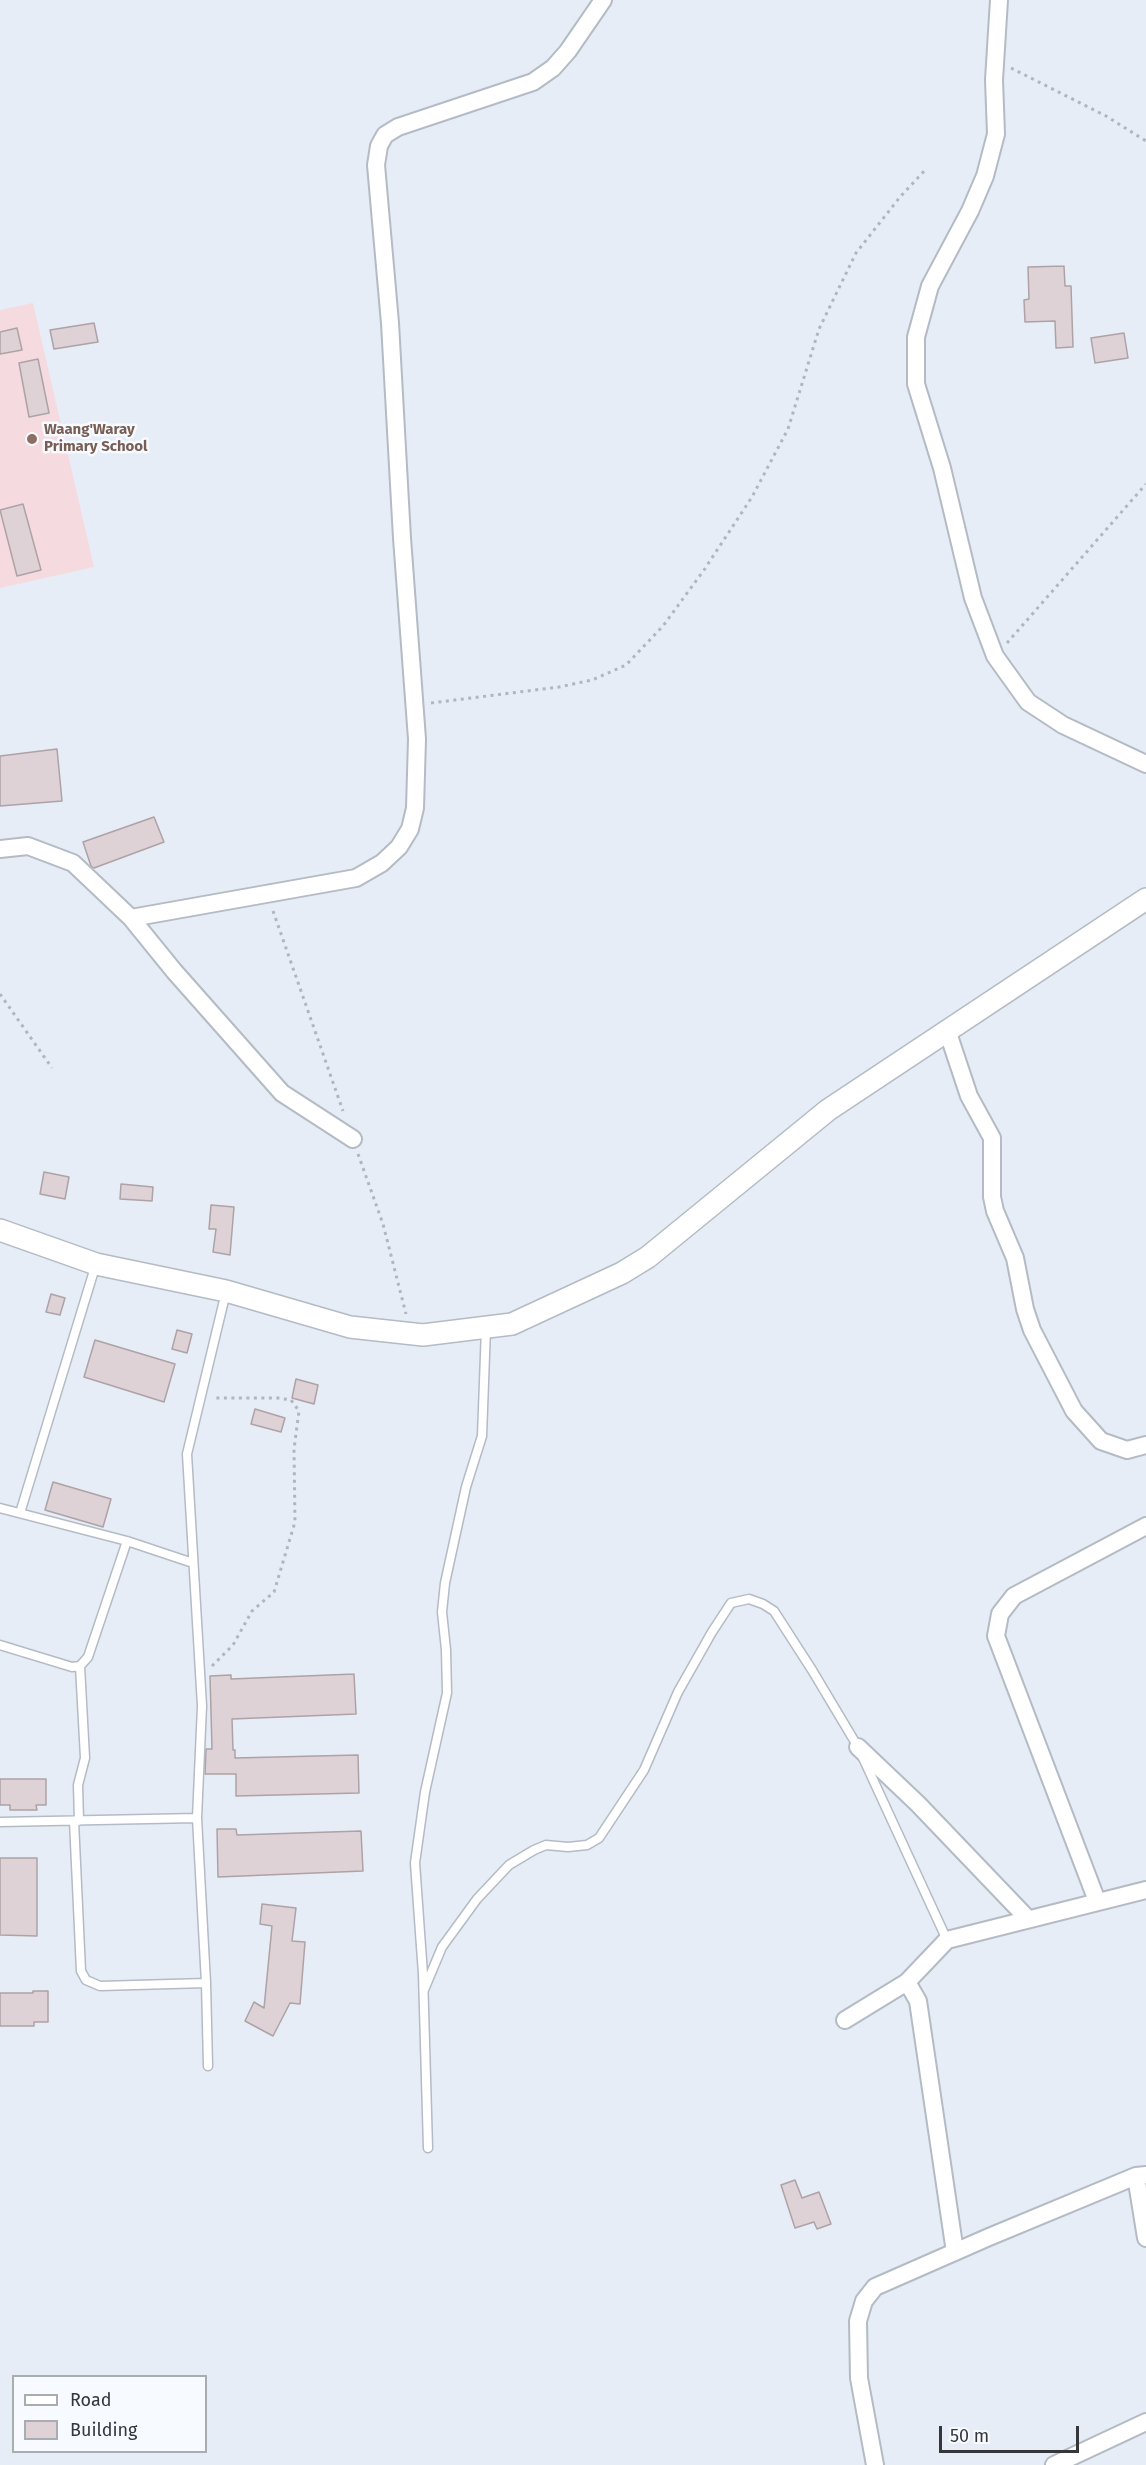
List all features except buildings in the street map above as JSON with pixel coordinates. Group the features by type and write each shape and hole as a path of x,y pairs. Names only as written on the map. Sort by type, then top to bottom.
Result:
{"street":[{"path":"131,918 356,878 382,863 399,847 410,829 415,808 417,739 402,538 390,323 376,165 379,146 385,135 398,127 533,82 552,68 568,51 603,0"},
{"path":"999,0 996,134 985,176 970,211 930,286 916,337 916,384 942,468 973,598 995,656 1028,702 1063,725 1146,764"},
{"path":"0,849 28,846 73,863 131,918 174,971 282,1093 353,1139"},
{"path":"0,1230 96,1264 226,1292 350,1327 423,1335 512,1324 622,1274 648,1257 828,1110 1146,898"},
{"path":"947,1030 969,1096 992,1138 992,1197 995,1211 1015,1258 1025,1309 1032,1330 1074,1411 1101,1441 1127,1450 1146,1445"},
{"path":"1097,1901 996,1636 1000,1614 1014,1596 1146,1526"},
{"path":"858,1747 918,1804 1028,1919"},
{"path":"844,2020 907,1982 947,1940 1146,1890"},
{"path":"907,1982 918,2001 956,2252"},
{"path":"875,2465 859,2378 858,2321 864,2301 875,2287 1141,2176 1146,2238"},
{"path":"1054,2465 1146,2422"}],"lane":[{"path":"20,1513 96,1264"},
{"path":"208,2066 197,1818 202,1706 188,1454 226,1292"},
{"path":"428,2148 424,1990 415,1863 426,1792 447,1693 442,1612 445,1583 465,1486 482,1436 486,1327"},
{"path":"0,1508 127,1541 194,1563"},
{"path":"0,1645 72,1667 80,1666 88,1657 127,1541"},
{"path":"424,1990 442,1947 477,1899 509,1865 546,1845 568,1847 587,1845 599,1838 644,1770 678,1692 731,1603 749,1599 764,1604 774,1611 858,1747 947,1940"},
{"path":"80,1666 85,1758 79,1775 76,1821 81,1971 86,1980 100,1986 206,1983"},
{"path":"0,1822 197,1818"}],"path":[{"path":"996,61 1106,116 1146,141"},
{"path":"415,705 559,687 592,680 626,665 663,626 704,570 746,506 788,429 819,329 856,253 900,197 926,169"},
{"path":"995,656 1146,484"},
{"path":"0,994 52,1068"},
{"path":"200,1399 278,1398 291,1400 299,1411 294,1449 295,1522 274,1592 252,1611 226,1654 200,1677"}],"shaded area":[{"name":"Waang'Waray Primary School","path":"33,303 94,567 0,588 0,310"}],"place":[{"name":"Waang'Waray Primary School","path":"32,439"}]}
